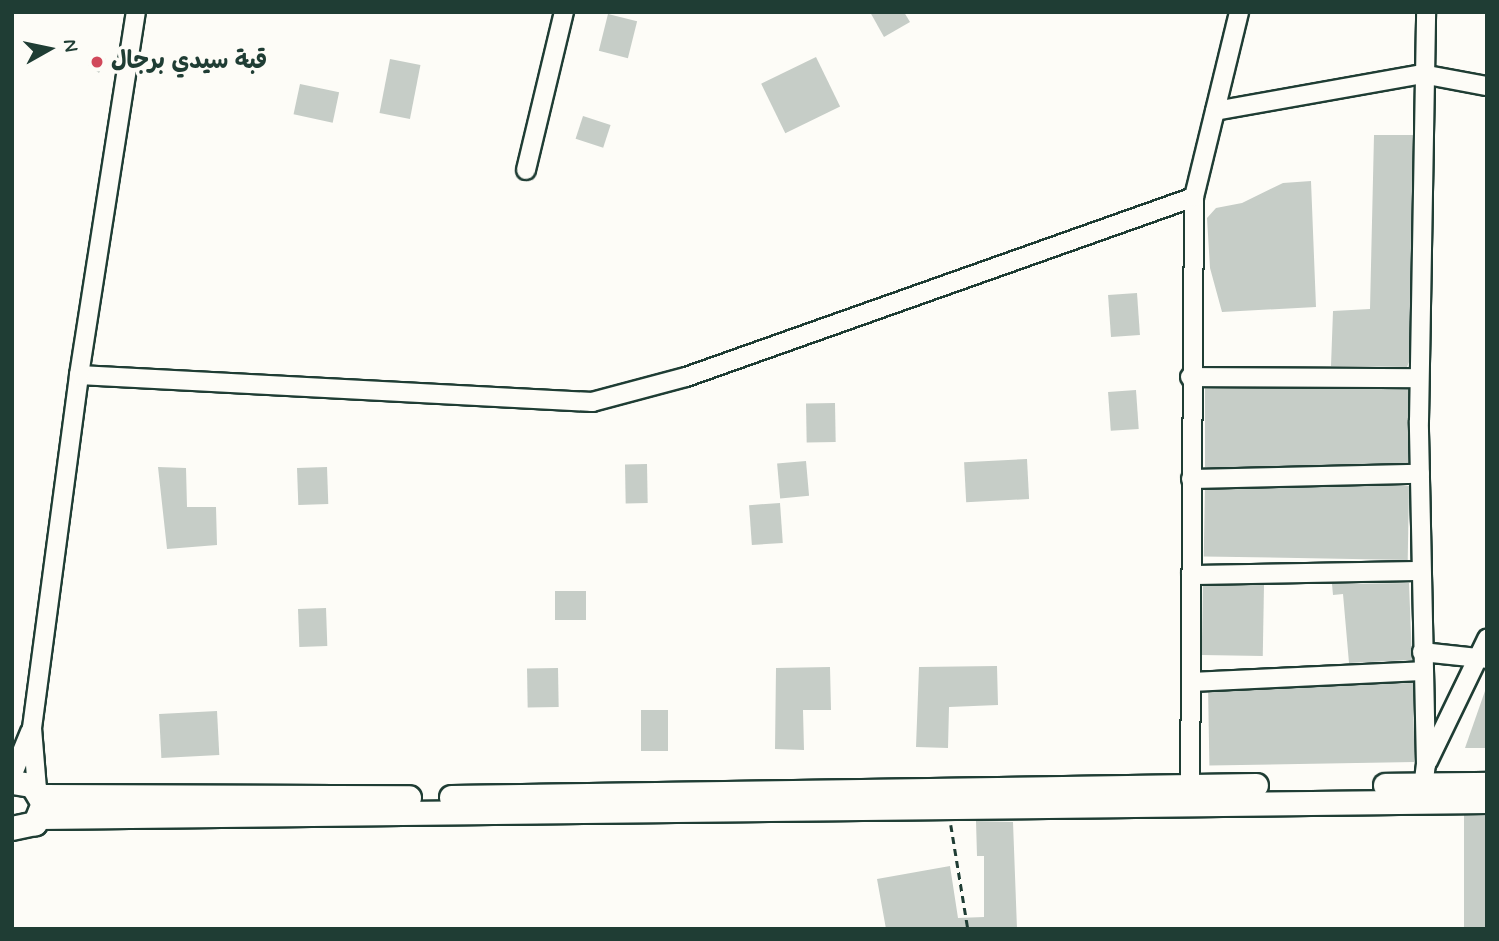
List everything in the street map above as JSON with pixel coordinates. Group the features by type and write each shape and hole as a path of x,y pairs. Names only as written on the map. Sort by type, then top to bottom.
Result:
{"main road":[{"path":"12,782 27,783 39,801"},
{"path":"39,801 948,805 1423,783 1487,784"},
{"path":"1423,783 1487,801"},
{"path":"39,801 1190,793"},
{"path":"13,831 28,827 39,801"}],"street":[{"path":"39,801 32,728 79,374 136,12"},
{"path":"526,170 564,12"},
{"path":"1190,793 1190,377 1194,197 1239,12"},
{"path":"1423,783 1419,377 1422,74 1426,12"},
{"path":"1215,111 1422,74 1487,86"},
{"path":"79,374 592,402 686,377 1194,197"},
{"path":"1190,377 1419,377"},
{"path":"1191,479 1420,474"},
{"path":"1191,575 1421,571"},
{"path":"1423,783 1482,659 1487,639"},
{"path":"1422,652 1482,659"},
{"path":"1191,682 1422,671"},
{"path":"12,776 32,728"}],"path":[{"path":"948,805 968,929"}],"building":[{"path":"870,12 904,12 910,22 884,37"},
{"path":"608,14 637,21 628,58 599,51"},
{"name":"قبة سيدي برجال","path":"95,54 106,59 99,73 88,65"},
{"path":"816,57 840,106 785,133 761,84"},
{"path":"390,59 420,65 410,119 380,113"},
{"path":"300,84 339,92 333,123 294,114"},
{"path":"583,116 611,125 603,148 576,139"},
{"path":"1374,135 1413,135 1409,362 1407,367 1331,366 1333,311 1370,309"},
{"path":"1311,181 1316,307 1222,312 1210,268 1207,218 1216,208 1242,203 1283,183"},
{"path":"1137,293 1140,335 1111,337 1108,295"},
{"path":"1205,388 1408,388 1408,467 1205,467"},
{"path":"1136,390 1139,429 1111,431 1108,392"},
{"path":"835,403 836,442 807,443 806,404"},
{"path":"1027,459 1029,499 966,502 964,462"},
{"path":"806,461 809,496 780,498 777,464"},
{"path":"625,464 647,464 648,503 626,503"},
{"path":"158,467 186,468 187,507 216,507 217,545 167,549"},
{"path":"327,467 328,504 298,505 297,468"},
{"path":"1205,482 1409,486 1408,560 1204,556"},
{"path":"780,503 783,543 752,545 749,505"},
{"path":"1409,583 1412,660 1349,663 1343,594 1333,595 1332,584"},
{"path":"1203,584 1264,585 1263,656 1202,655"},
{"path":"555,591 586,591 586,620 555,620"},
{"path":"326,608 327,646 299,647 298,609"},
{"path":"997,666 998,705 949,707 948,748 916,747 919,667"},
{"path":"830,667 831,710 803,710 804,750 775,749 776,668"},
{"path":"558,668 559,707 528,708 527,669"},
{"path":"1413,683 1414,762 1209,766 1208,687"},
{"path":"1485,691 1487,748 1465,748"},
{"path":"641,710 668,710 668,751 641,751"},
{"path":"217,711 219,755 161,758 159,714"},
{"path":"1464,815 1487,815 1487,929 1464,929"},
{"path":"976,821 1013,822 1017,929 886,929 877,879 950,866 958,918 984,917 984,856 977,856"}],"place":[{"name":"قبة سيدي برجال","path":"97,62"}]}
